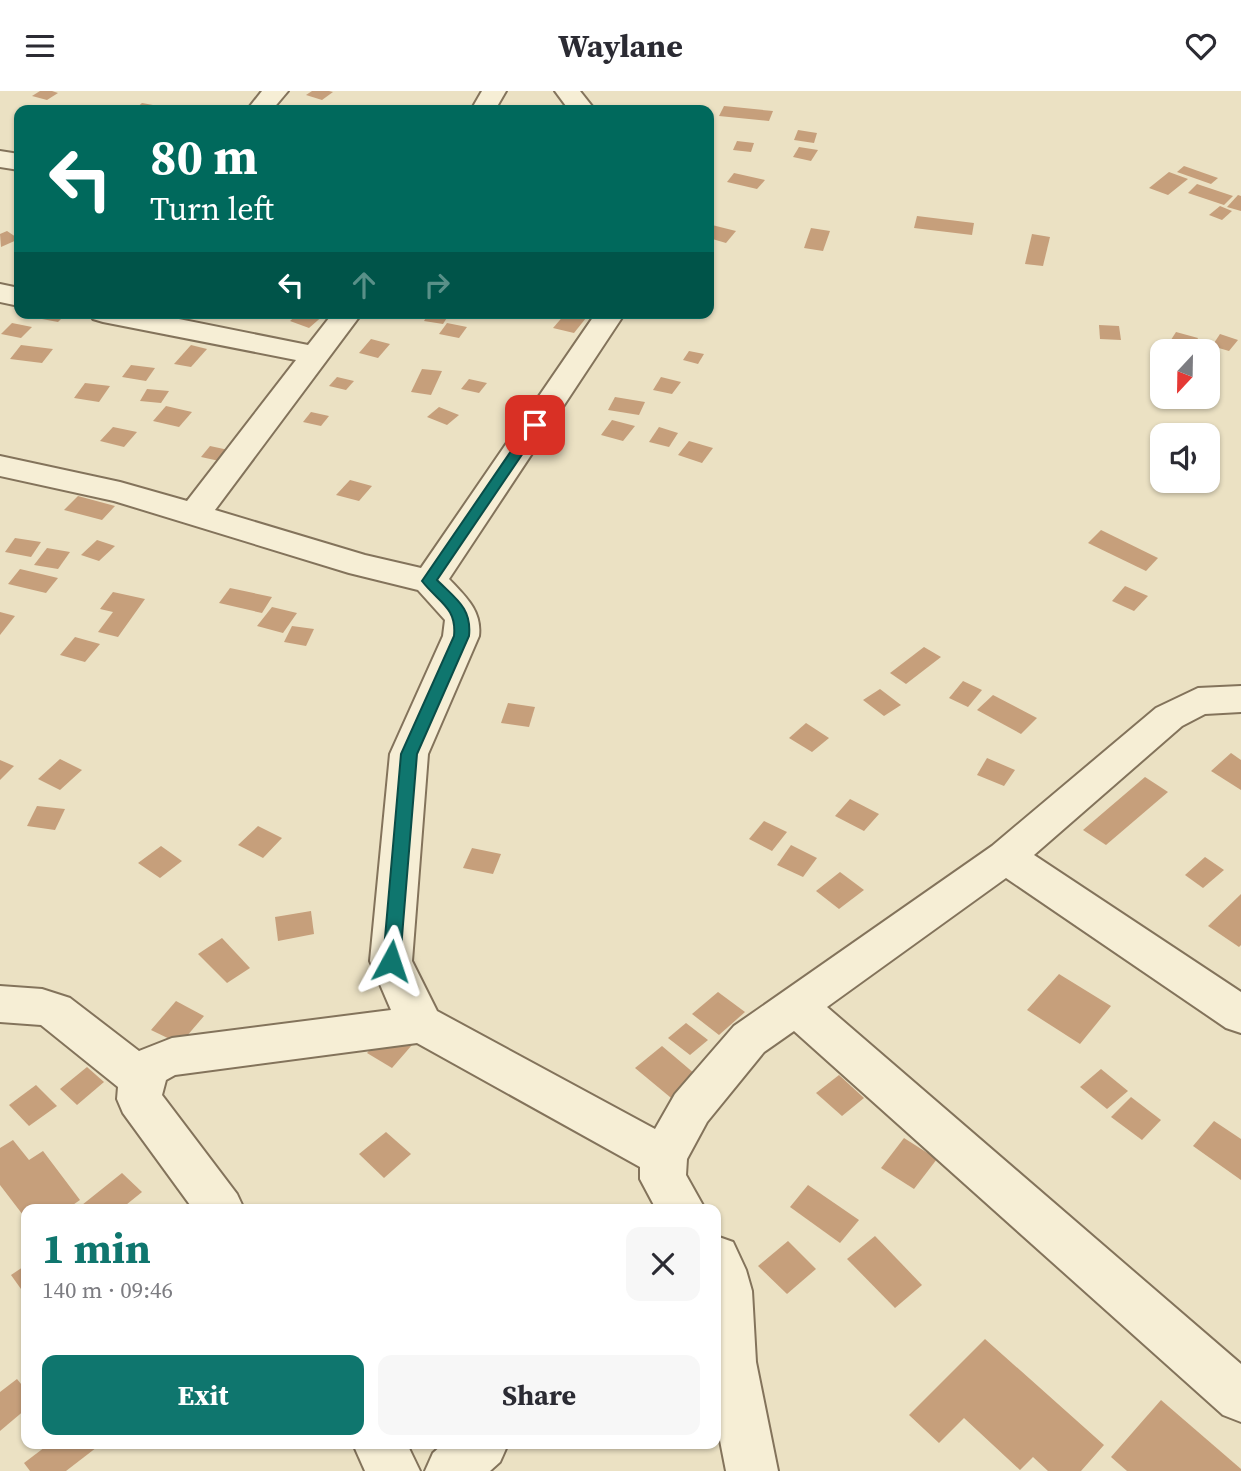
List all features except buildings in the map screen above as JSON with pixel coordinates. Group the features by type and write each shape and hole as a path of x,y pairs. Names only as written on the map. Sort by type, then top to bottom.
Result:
{"street":[{"path":"263,105 276,91"},
{"path":"567,91 578,105"},
{"path":"133,319 316,355"},
{"path":"194,515 343,319"},
{"path":"429,581 607,319"},
{"path":"0,466 120,492 360,565 429,581 456,608 463,620 461,636 409,754 391,961 422,1024 670,1193 691,1108 749,1039 1006,857 1169,717 1198,701 1241,699"},
{"path":"1198,701 1241,726"},
{"path":"1006,857 1241,1015"},
{"path":"0,1004 42,1007 55,1011 141,1079"},
{"path":"795,1005 1240,1393"},
{"path":"216,1204 139,1099 141,1079 152,1064 172,1057 422,1024"},
{"path":"721,1266 726,1273 731,1297 729,1346 752,1471"},
{"path":"382,1449 394,1471"},
{"path":"451,1471 476,1449"}],"route":[{"path":"391,961 409,754 461,636 463,620 456,608 429,581 535,425"}]}
